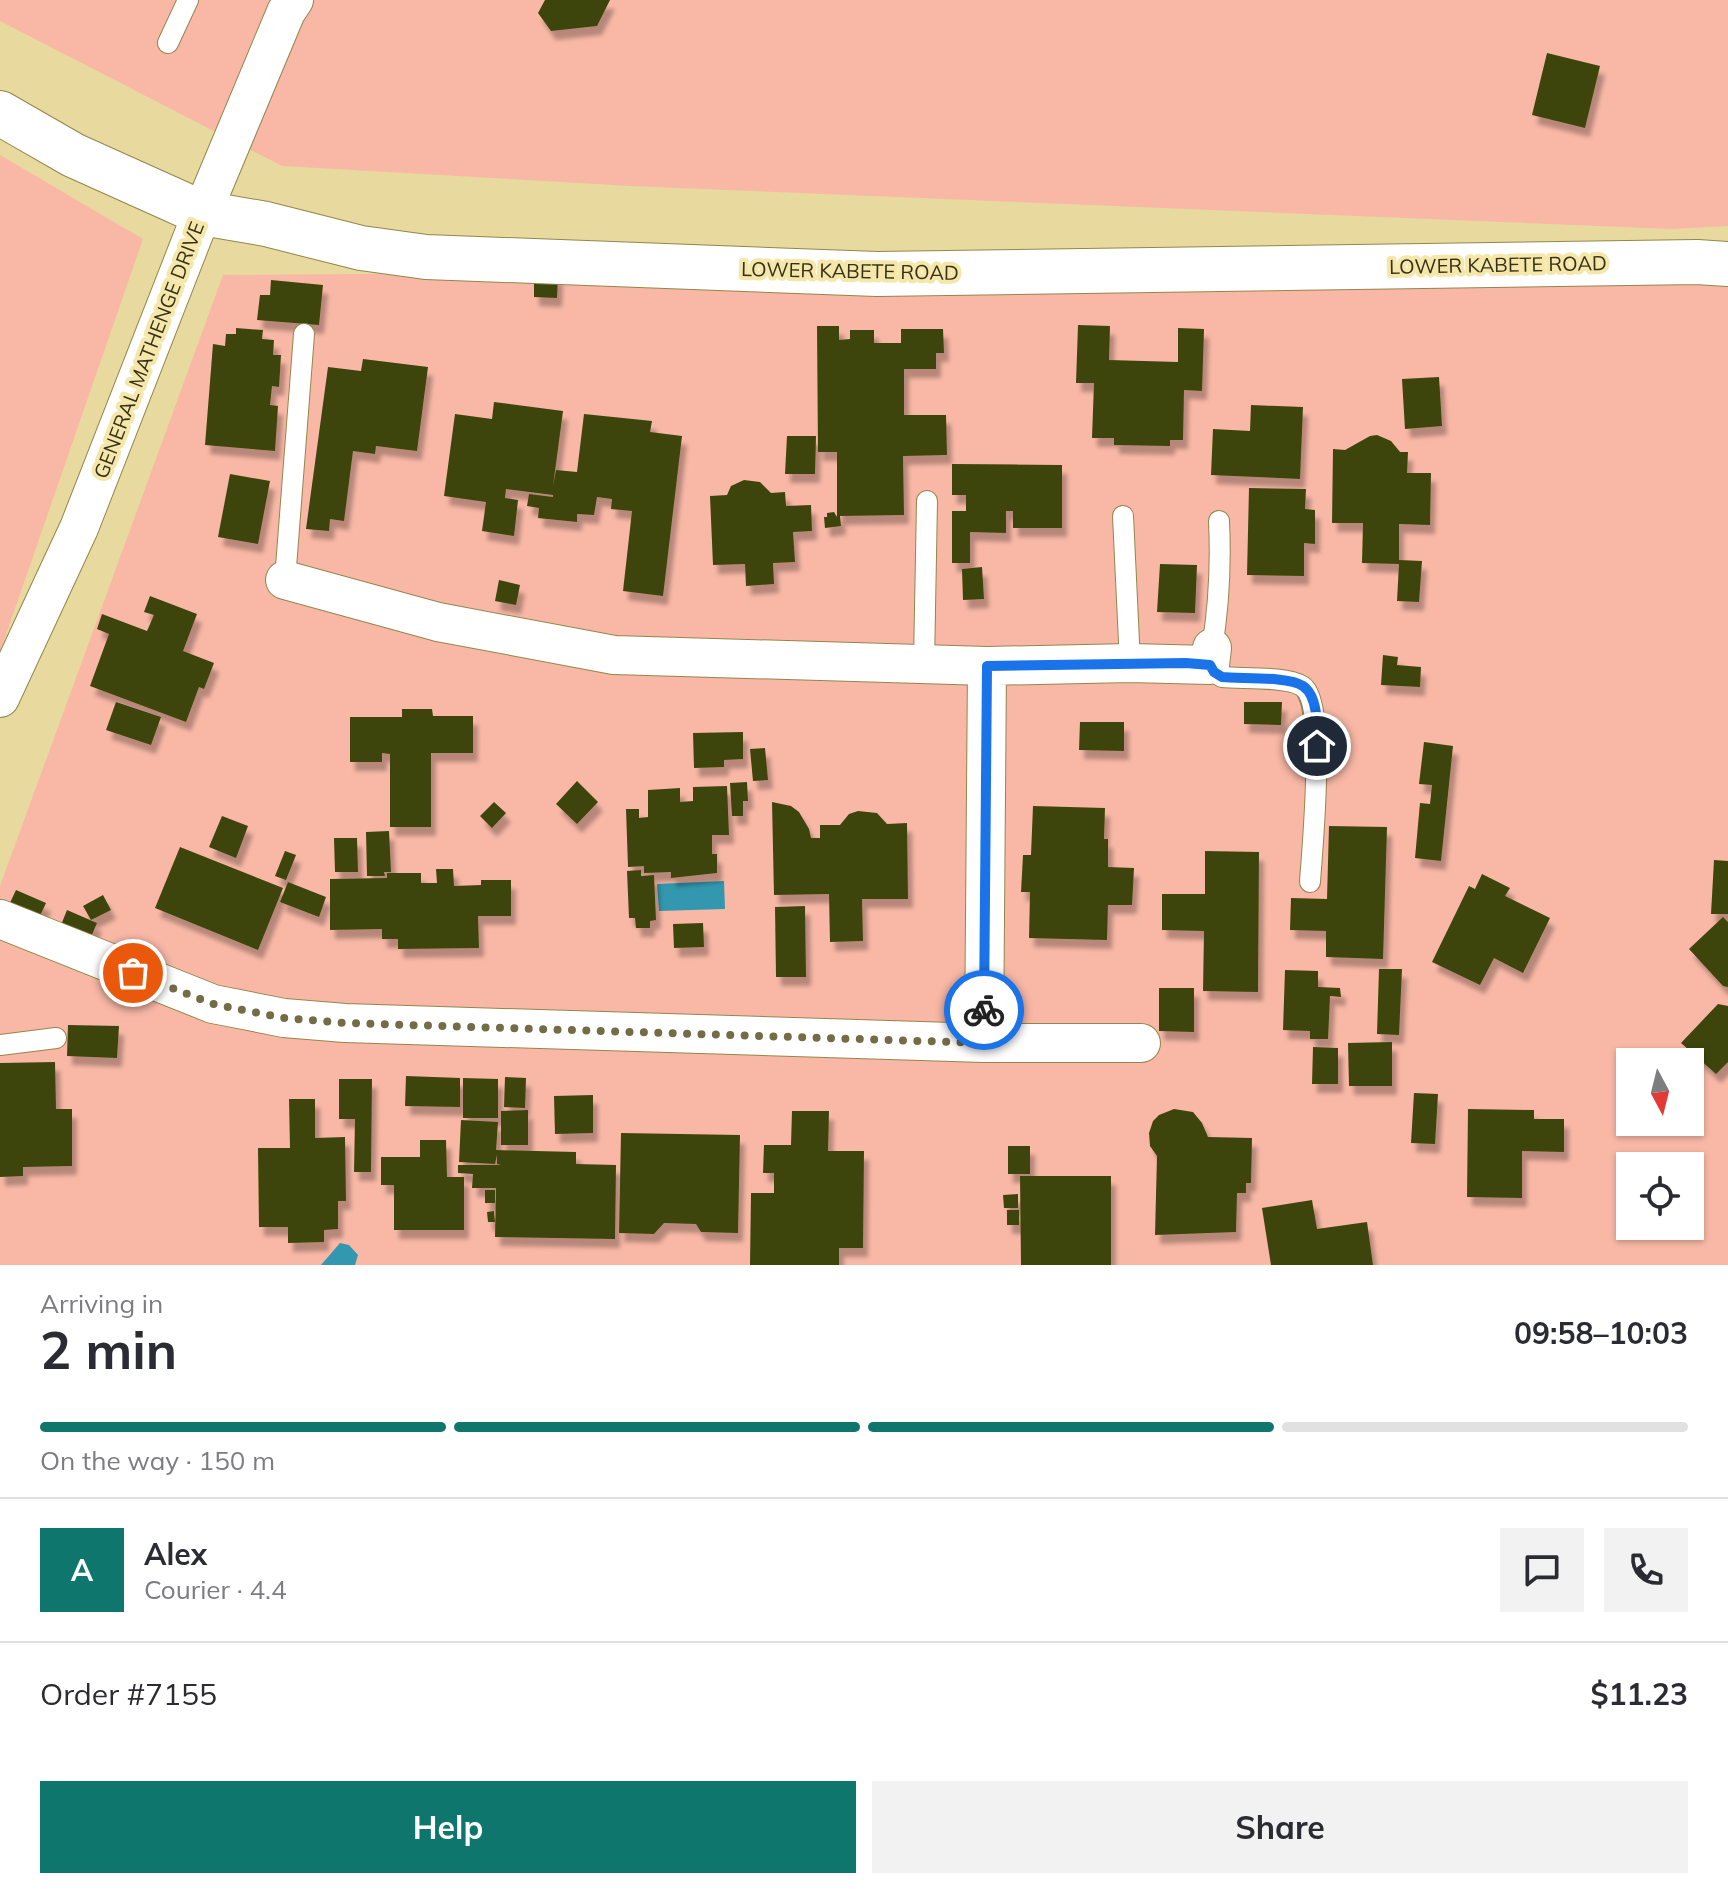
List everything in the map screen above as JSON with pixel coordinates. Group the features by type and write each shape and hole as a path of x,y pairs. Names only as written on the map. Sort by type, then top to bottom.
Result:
{"main road":[{"name":"LOWER KABETE ROAD","path":"0,113 73,155 202,213 266,224 361,248 426,257 877,274 1728,264"}],"street":[{"name":"GENERAL MATHENGE DRIVE","path":"0,698 79,528 202,213 286,12 294,0"},
{"path":"285,580 438,622 614,655 987,666 1130,663 1211,656"},
{"path":"984,1043 987,666"},
{"path":"0,919 213,1004 284,1018 345,1023 984,1043 1141,1043"}],"lane":[{"path":"168,43 188,0"},
{"path":"285,580 304,334"},
{"path":"924,663 927,501"},
{"path":"1123,516 1130,663"},
{"path":"1219,521 1218,617 1211,656 1214,672 1222,677 1304,686 1316,716 1310,882"},
{"path":"0,1045 56,1038"}],"shaded area":[{"path":"0,0 1728,0 1728,226 1672,229 630,186 282,166 0,21"},
{"path":"0,155 143,239 0,652"},
{"path":"1728,264 1728,1265 0,1265 0,886 223,275"}],"water":[{"path":"724,881 725,909 659,911 657,884"},
{"path":"340,1243 349,1245 358,1255 355,1265 321,1265"}],"building":[{"path":"545,0 610,0 597,26 551,31 538,13"},
{"path":"1547,53 1600,66 1585,128 1532,115"},
{"path":"534,275 558,275 557,298 534,297"},
{"path":"271,280 323,285 319,325 257,320 260,295 270,295"},
{"path":"1078,325 1110,326 1109,360 1178,362 1178,328 1204,329 1202,391 1184,390 1183,440 1170,440 1170,446 1114,445 1114,438 1092,438 1094,383 1076,383"},
{"path":"817,326 839,326 839,340 850,339 850,330 874,330 874,343 901,343 901,329 943,329 944,353 936,353 936,369 904,369 904,415 946,415 947,455 903,456 904,515 840,516 841,526 825,528 824,517 827,513 834,512 837,517 837,452 818,452"},
{"path":"236,328 263,330 262,339 274,340 273,355 281,355 279,387 272,386 270,405 278,406 275,451 205,445 213,344 225,346 226,334 236,334"},
{"path":"363,359 428,367 417,451 376,446 375,454 353,451 344,521 330,519 329,531 306,529 328,367 361,371"},
{"path":"1439,377 1442,426 1405,429 1402,379"},
{"path":"494,402 563,411 553,486 556,470 577,472 584,414 652,421 650,432 682,436 663,596 623,591 632,511 611,509 612,499 597,497 594,515 577,514 577,522 538,518 539,508 527,506 529,494 553,495 506,489 505,498 518,500 514,536 482,531 486,502 444,496 455,414 492,419"},
{"path":"1251,405 1303,407 1300,479 1211,475 1213,429 1250,431"},
{"path":"1377,435 1391,441 1400,452 1408,452 1407,473 1431,473 1430,525 1399,524 1399,560 1422,561 1419,602 1397,601 1399,564 1362,563 1363,523 1332,523 1333,449 1345,450"},
{"path":"787,436 816,436 815,474 785,474"},
{"path":"952,464 1062,465 1062,528 1013,528 1013,511 1006,511 1006,533 970,532 970,563 952,563 952,511 966,511 966,495 952,495"},
{"path":"230,474 270,481 258,544 218,537"},
{"path":"744,480 760,482 771,493 785,492 786,506 811,505 812,531 793,532 795,562 773,563 774,584 746,586 745,564 713,565 710,496 727,495 731,486"},
{"path":"1249,488 1306,489 1305,509 1315,510 1315,544 1304,543 1304,576 1247,575"},
{"path":"1160,564 1197,565 1195,613 1157,612"},
{"path":"982,567 984,599 963,600 962,569"},
{"path":"499,580 520,585 516,605 495,601"},
{"path":"150,596 197,614 183,651 214,663 204,689 199,687 186,722 90,686 109,634 97,629 102,614 147,631 154,615 144,612"},
{"path":"1383,655 1398,657 1397,665 1421,667 1420,687 1381,685"},
{"path":"116,702 161,717 151,745 106,730"},
{"path":"1244,702 1282,702 1281,725 1244,724"},
{"path":"402,709 432,709 433,716 473,716 473,753 431,753 431,827 390,827 390,754 382,753 382,762 350,762 350,717 402,717"},
{"path":"1080,722 1124,722 1124,751 1079,750"},
{"path":"743,732 743,759 724,760 724,767 694,768 693,733"},
{"path":"1424,742 1453,746 1441,861 1415,858 1420,803 1430,804 1432,785 1419,784"},
{"path":"765,748 768,780 753,781 750,749"},
{"path":"577,781 598,802 577,824 556,804"},
{"path":"747,782 748,801 743,801 743,816 732,816 730,783"},
{"path":"727,786 729,835 712,835 712,854 717,854 717,873 671,878 671,872 644,873 644,866 628,867 626,809 639,809 639,818 648,817 648,790 680,788 680,802 693,801 693,787"},
{"path":"494,802 506,813 492,828 480,816"},
{"path":"772,802 791,806 799,812 811,838 820,838 820,825 840,825 849,814 858,811 877,813 887,824 907,823 908,899 862,899 863,941 830,942 829,894 774,895"},
{"path":"1033,806 1105,808 1104,839 1108,839 1108,867 1134,868 1132,905 1108,905 1107,940 1029,938 1030,892 1021,892 1023,855 1031,855"},
{"path":"222,816 248,826 236,858 209,847"},
{"path":"1329,826 1387,827 1383,959 1326,957 1326,931 1290,930 1291,898 1327,899"},
{"path":"389,831 391,872 384,872 385,876 367,876 366,832"},
{"path":"334,838 357,838 358,872 335,872"},
{"path":"180,847 283,888 258,950 155,908"},
{"path":"285,851 296,855 286,880 275,876"},
{"path":"1205,851 1259,852 1258,992 1203,991 1204,931 1162,930 1162,894 1205,894"},
{"path":"1714,860 1728,861 1728,914 1711,914"},
{"path":"436,869 453,869 454,886 481,885 481,880 511,880 511,916 478,916 479,948 398,949 398,939 382,939 382,929 330,930 330,879 387,878 387,873 421,873 421,883 437,883"},
{"path":"641,870 641,876 654,875 656,920 650,921 650,928 636,928 635,918 629,918 627,871"},
{"path":"1482,874 1510,888 1505,896 1550,918 1523,973 1494,958 1480,985 1432,962 1469,886 1475,889"},
{"path":"288,882 326,897 319,917 280,902"},
{"path":"16,890 46,903 39,918 9,905"},
{"path":"103,895 111,910 91,920 83,906"},
{"path":"805,906 806,977 776,977 775,907"},
{"path":"67,910 97,923 91,937 61,925"},
{"path":"1723,917 1728,922 1728,987 1723,986 1689,949"},
{"path":"703,923 704,947 674,948 673,924"},
{"path":"1379,969 1402,969 1399,1035 1377,1034"},
{"path":"1285,970 1318,971 1318,987 1340,988 1341,997 1330,996 1328,1039 1310,1039 1310,1031 1283,1030"},
{"path":"1159,988 1194,988 1194,1032 1159,1031"},
{"path":"1718,1004 1728,1006 1728,1062 1716,1074 1704,1063 1704,1048 1687,1048 1681,1043"},
{"path":"68,1025 119,1026 117,1058 67,1056"},
{"path":"1392,1042 1392,1086 1349,1086 1348,1043"},
{"path":"1313,1047 1338,1048 1338,1084 1312,1084"},
{"path":"55,1062 56,1109 72,1109 72,1166 23,1167 23,1176 0,1177 0,1063"},
{"path":"406,1076 460,1078 460,1107 405,1106"},
{"path":"505,1077 526,1078 525,1108 504,1107"},
{"path":"463,1078 498,1079 498,1118 463,1118"},
{"path":"339,1079 372,1079 371,1172 354,1172 355,1119 339,1119"},
{"path":"1414,1093 1438,1094 1435,1144 1411,1143"},
{"path":"593,1095 593,1133 555,1134 554,1096"},
{"path":"289,1099 315,1099 315,1138 345,1137 346,1201 338,1201 338,1229 324,1230 324,1242 288,1243 288,1227 259,1227 258,1148 290,1148"},
{"path":"1174,1109 1193,1112 1208,1137 1252,1138 1251,1183 1246,1183 1246,1193 1237,1193 1236,1232 1155,1235 1157,1156 1150,1146 1149,1133 1159,1115"},
{"path":"1468,1109 1534,1110 1534,1119 1564,1119 1564,1152 1522,1151 1522,1198 1467,1197"},
{"path":"528,1110 528,1145 501,1145 501,1111"},
{"path":"792,1111 829,1111 828,1151 864,1151 863,1248 839,1248 839,1265 750,1265 751,1193 774,1193 774,1173 763,1173 764,1145 791,1145"},
{"path":"461,1120 498,1122 496,1150 576,1152 576,1164 616,1165 615,1239 495,1237 496,1188 472,1188 473,1174 458,1173 458,1165 501,1165 497,1164 497,1155 495,1164 459,1162"},
{"path":"621,1133 740,1135 738,1233 701,1232 696,1224 664,1223 654,1234 619,1233"},
{"path":"420,1140 446,1140 447,1177 464,1177 464,1230 394,1230 394,1185 381,1185 381,1157 420,1157"},
{"path":"1008,1146 1030,1146 1030,1174 1008,1174"},
{"path":"1020,1176 1111,1176 1111,1265 1021,1265"},
{"path":"485,1190 495,1190 495,1203 485,1203"},
{"path":"1018,1194 1018,1208 1004,1208 1003,1195"},
{"path":"1312,1200 1317,1229 1367,1222 1373,1265 1271,1265 1262,1208"},
{"path":"1007,1210 1019,1210 1019,1225 1007,1225"},
{"path":"494,1211 495,1222 488,1222 487,1212"}],"way so far":[{"path":"133,973 213,1004 284,1018 345,1023 984,1043 984,1010"}],"route":[{"path":"984,1010 987,666 1186,663 1210,665 1222,677 1289,682 1304,686 1310,695 1316,716 1317,746"}]}
